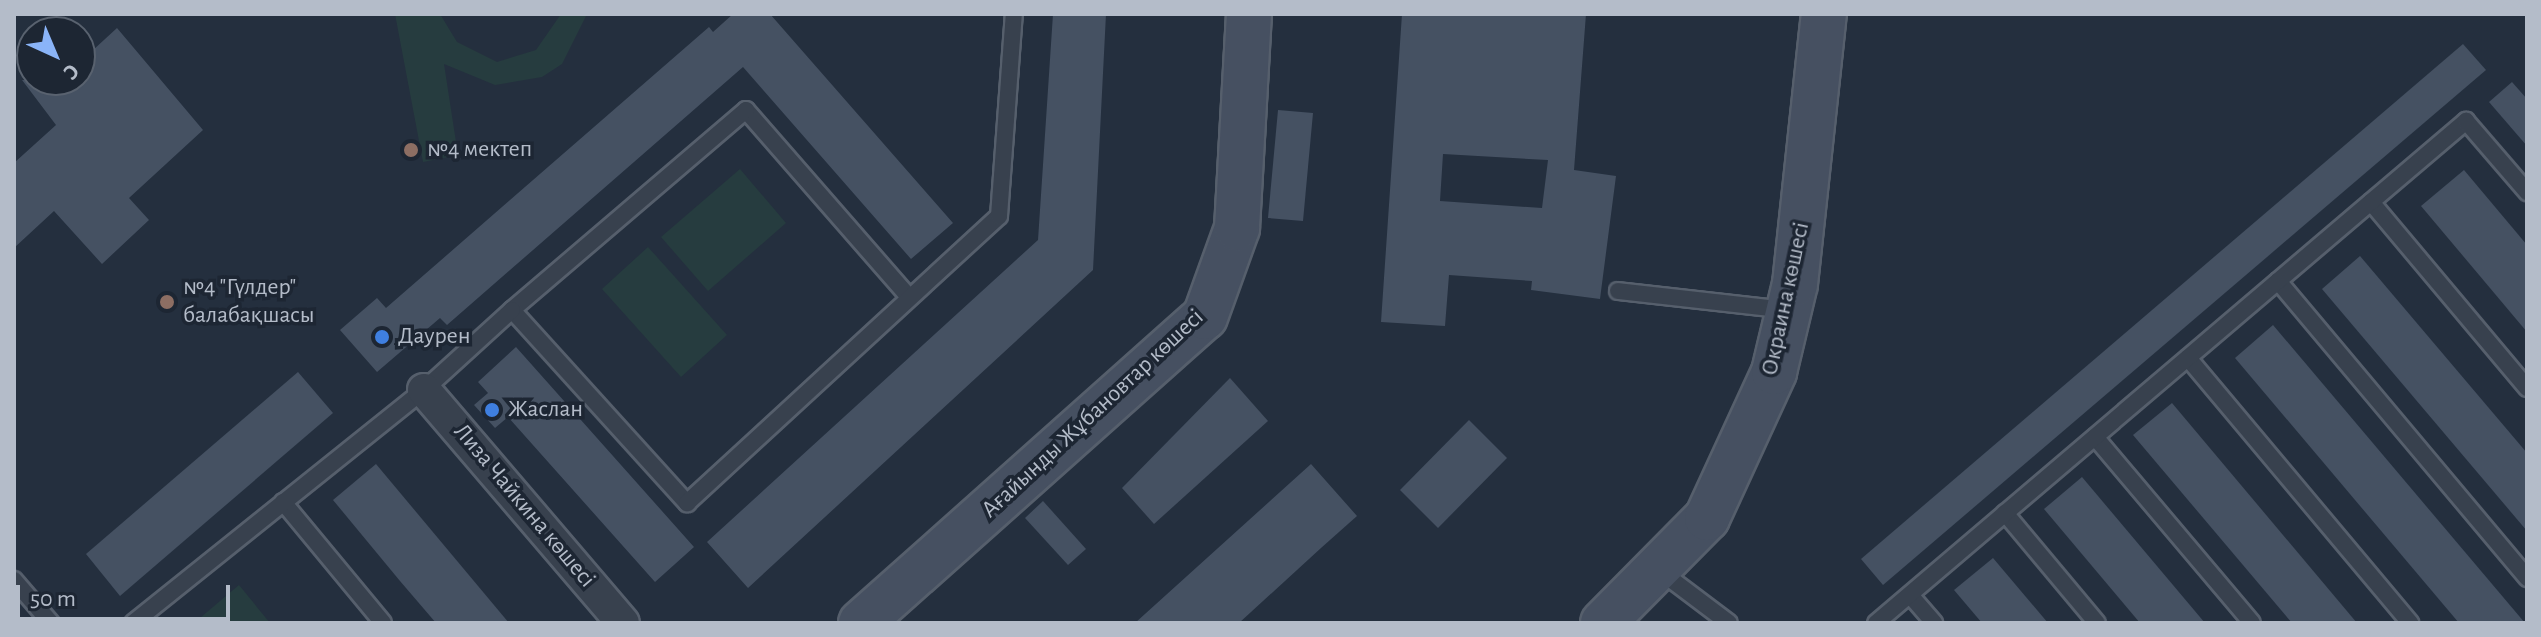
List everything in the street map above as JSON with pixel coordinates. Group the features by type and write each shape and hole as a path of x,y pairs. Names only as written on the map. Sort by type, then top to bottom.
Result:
{"street":[{"name":"Ағайынды Жұбановтар көшесі","path":"861,623 1205,317 1237,228 1249,14"},
{"name":"Окраина көшесі","path":"1603,623 1660,571 1707,518 1735,469 1774,372 1788,310 1824,14"},
{"name":"Лиза Чайкина көшесі","path":"424,390 623,623"}],"lane":[{"path":"512,310 687,503 999,216 1014,14"},
{"path":"133,623 424,390 512,310 746,110 909,297"},
{"path":"1876,623 2466,121 2527,192"},
{"path":"2371,202 2527,388"},
{"path":"2278,281 2527,578"},
{"path":"1618,291 1788,310"},
{"path":"2188,358 2410,623"},
{"path":"2095,437 2252,623"},
{"path":"283,502 383,623"},
{"path":"2005,513 2097,623"},
{"path":"1660,571 1729,623"},
{"path":"14,580 51,623"},
{"path":"1910,595 1934,623"}],"green space":[{"path":"395,14 440,14 457,42 497,62 536,50 561,14 587,14 562,64 542,77 495,85 444,64 458,155 423,162"},
{"path":"740,169 786,223 708,291 661,237"},
{"path":"648,247 727,335 681,377 602,289"},
{"path":"239,585 270,623 194,623"}],"building":[{"path":"733,14 770,14 953,223 911,259 743,67 447,325 440,318 377,372 340,330 377,298 386,308 709,27 713,32"},
{"path":"1053,14 1106,14 1093,270 748,588 707,542 1038,240"},
{"path":"1402,14 1586,14 1574,170 1616,176 1600,299 1531,290 1532,281 1449,275 1445,326 1381,322","holes":["1443,154 1548,160 1542,208 1440,201"]},
{"path":"117,28 203,130 129,198 149,220 102,264 54,211 14,248 14,163 56,125 34,96 96,96 96,47"},
{"path":"2463,44 2486,70 1883,585 1861,559"},
{"path":"2512,82 2527,99 2527,146 2489,102"},
{"path":"1278,110 1313,113 1303,221 1268,218"},
{"path":"2464,170 2527,245 2527,332 2421,206"},
{"path":"2360,256 2527,453 2527,531 2322,289"},
{"path":"2273,325 2525,623 2459,623 2235,358"},
{"path":"516,347 694,547 655,582 508,417 495,428 474,405 488,393 478,382"},
{"path":"298,372 333,413 120,596 86,554"},
{"path":"1230,378 1268,421 1154,524 1122,488"},
{"path":"2172,403 2357,623 2292,623 2133,435"},
{"path":"1469,420 1507,458 1438,528 1400,490"},
{"path":"376,464 509,623 436,623 400,581 333,500"},
{"path":"1311,464 1357,516 1239,623 1135,623"},
{"path":"2082,477 2205,623 2140,623 2044,509"},
{"path":"1043,501 1086,549 1068,565 1025,518"},
{"path":"1993,558 2048,623 1982,623 1954,590"}],"place":[{"name":"№4 мектеп","path":"411,150"},
{"name":"№4 \"Гүлдер\" балабақшасы","path":"167,302"},
{"name":"Даурен","path":"382,337"},
{"name":"Жаслан","path":"492,410"}]}
